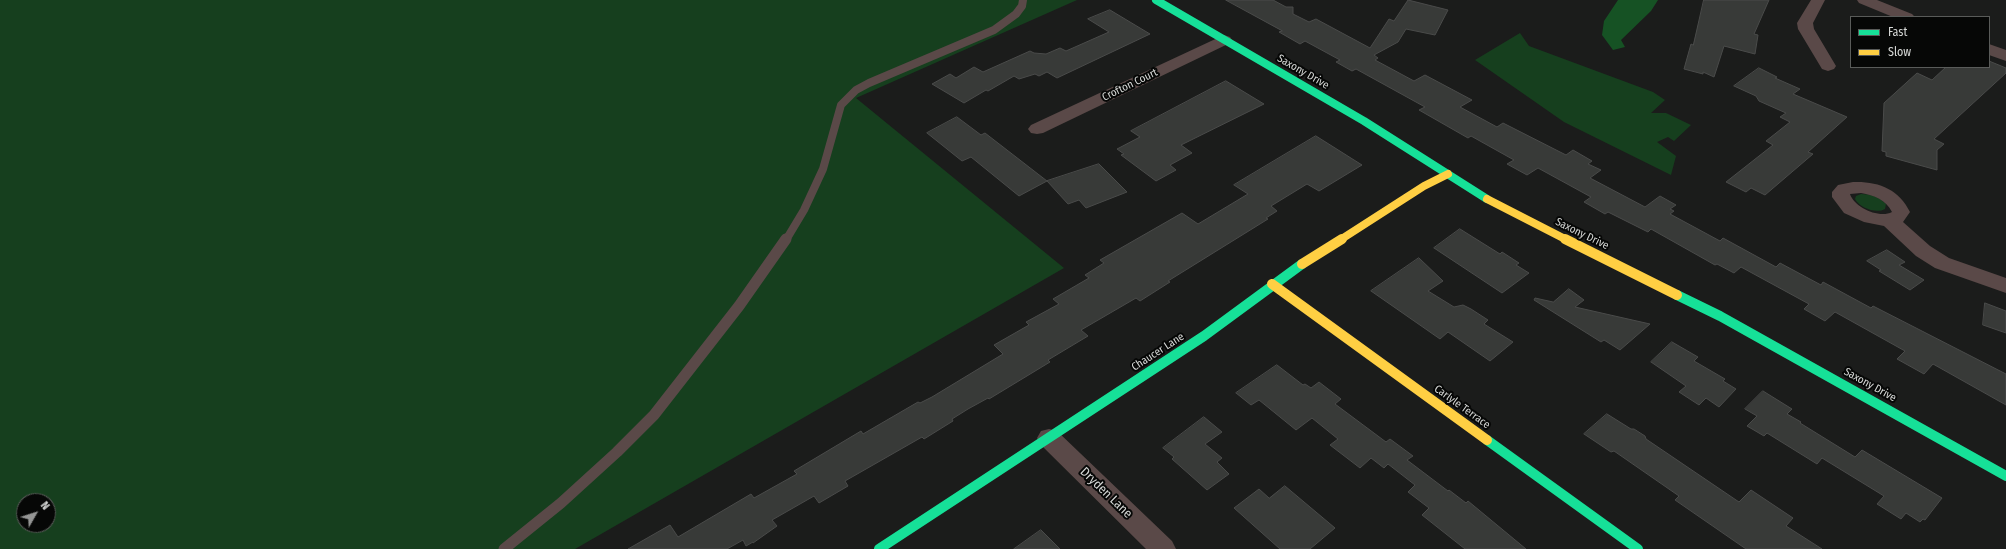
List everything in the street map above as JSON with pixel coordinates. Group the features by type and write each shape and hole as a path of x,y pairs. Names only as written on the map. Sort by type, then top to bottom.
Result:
{"street":[{"name":"Saxony Drive","path":"1156,0 1364,121 1481,196 1748,331 2006,476"},
{"path":"1818,0 1806,23 1806,29 1828,66"},
{"path":"1864,0 1904,16"},
{"name":"Crofton Court","path":"1037,130 1224,40"},
{"path":"1990,49 2006,56"},
{"name":"Chaucer Lane","path":"879,549 1204,336 1272,284 1424,186 1448,174"},
{"path":"1890,221 1923,250 1942,263 2006,286"},
{"name":"Carlyle Terrace","path":"1272,284 1638,549"},
{"name":"Dryden Lane","path":"1049,438 1163,549"}],"lane":[{"path":"504,549 561,503 618,452 654,415 739,306 778,252 804,210 823,169 841,104 856,90 869,83 994,30 1016,14 1022,6 1023,0"}],"shaded area":[{"path":"0,0 1077,0 856,98 1064,268 575,549 0,549"},
{"path":"1618,0 1658,0 1651,11 1621,40 1625,47 1613,50 1602,35 1604,21"},
{"path":"1520,33 1529,46 1653,92 1665,100 1651,113 1666,113 1691,125 1674,141 1668,137 1657,142 1676,156 1671,175 1564,122 1475,60"},
{"path":"1861,194 1871,195 1881,199 1886,204 1885,209 1877,211 1864,207 1855,199 1856,196"}],"building":[{"path":"1226,0 1273,0 1286,7 1293,7 1293,14 1309,22 1316,19 1370,48 1389,19 1394,21 1408,0 1448,10 1435,35 1406,29 1398,42 1374,55 1378,58 1375,60 1414,81 1425,75 1472,100 1460,107 1497,127 1503,123 1566,155 1573,150 1592,161 1588,164 1601,170 1590,178 1645,207 1660,196 1676,205 1670,209 1674,211 1670,214 1720,241 1723,238 1776,267 1780,263 1821,285 1823,282 1871,308 1873,306 2006,374 2006,405 1933,364 1924,374 1897,359 1905,351 1835,312 1825,321 1804,309 1809,304 1741,267 1734,273 1717,264 1715,265 1651,229 1648,232 1608,212 1605,214 1584,202 1591,197 1538,168 1527,175 1507,164 1514,160 1471,136 1468,138 1419,110 1425,107 1356,69 1352,71 1336,62 1340,60 1305,41 1300,44 1279,32 1282,31"},
{"path":"1704,0 1769,0 1754,34 1758,35 1755,54 1724,46 1714,77 1703,72 1703,74 1684,69 1691,44 1693,45"},
{"path":"1110,10 1150,34 1057,78 1047,72 1039,76 1035,74 1019,79 1014,76 964,103 932,84 950,74 956,78 974,67 983,72 1030,51 1034,53 1046,54 1060,48 1066,51 1109,32 1088,19"},
{"path":"1990,61 2006,68 2006,73 1934,139 1944,144 1937,150 1937,170 1886,156 1886,152 1882,151 1884,103 1917,73 1932,80 1945,68 1990,68"},
{"path":"1759,68 1777,77 1775,78 1800,89 1793,94 1847,117 1808,152 1813,154 1765,195 1751,188 1746,192 1726,182 1773,145 1766,141 1790,122 1780,117 1786,113 1759,101 1756,96 1734,86"},
{"path":"1226,81 1264,104 1181,145 1192,153 1170,165 1176,170 1156,181 1121,155 1124,154 1117,149 1140,137 1131,131"},
{"path":"957,117 981,135 985,133 1047,181 1019,196 971,157 962,161 927,133"},
{"path":"1316,136 1362,165 1319,191 1307,184 1271,206 1277,211 1266,218 1268,219 1168,281 1170,282 1140,301 1136,298 1081,330 1088,336 1048,360 1050,362 989,399 988,398 968,409 952,419 953,421 924,439 922,437 845,481 848,486 819,503 814,496 772,520 777,526 753,543 746,546 743,540 727,549 628,549 670,525 678,537 751,494 754,498 797,474 794,471 861,431 863,434 918,402 920,403 932,397 1003,354 994,345 1029,325 1026,322 1059,304 1053,299 1089,278 1085,275 1104,263 1100,260 1182,213 1198,224 1248,194 1234,185"},
{"path":"1099,164 1127,192 1086,208 1079,200 1068,204 1047,181"},
{"path":"1460,229 1500,254 1502,252 1519,263 1516,265 1529,273 1502,293 1434,248"},
{"path":"1887,250 1905,262 1899,265 1924,280 1910,290 1879,271 1881,270 1867,261"},
{"path":"1419,258 1443,281 1428,291 1454,307 1463,305 1471,309 1488,320 1484,324 1513,342 1490,361 1448,332 1440,339 1371,291"},
{"path":"1569,289 1584,300 1575,307 1650,324 1620,350 1604,340 1601,342 1534,300 1535,298 1553,302"},
{"path":"1985,303 2006,311 2006,333 1983,325"},
{"path":"1672,342 1698,357 1694,361 1725,379 1723,381 1736,389 1719,407 1706,398 1699,405 1679,392 1686,386 1651,362"},
{"path":"1277,365 1303,385 1305,384 1311,388 1319,382 1341,399 1335,404 1386,442 1390,439 1413,456 1407,460 1448,491 1449,490 1466,503 1468,501 1526,549 1465,549 1422,515 1429,508 1408,492 1415,485 1388,464 1384,468 1371,458 1360,468 1330,445 1338,439 1312,418 1296,430 1259,400 1251,405 1236,393"},
{"path":"1763,391 1792,409 1787,414 1855,457 1862,450 1942,498 1925,520 1923,519 1920,522 1906,513 1901,519 1877,504 1884,496 1822,458 1817,464 1767,433 1764,436 1747,426 1757,416 1745,409"},
{"path":"1607,414 1645,436 1646,439 1739,502 1751,490 1793,518 1786,526 1822,549 1746,549 1675,500 1679,496 1614,451 1611,452 1584,434"},
{"path":"1204,417 1222,432 1205,444 1222,458 1217,462 1229,474 1207,490 1172,459 1174,457 1163,448"},
{"path":"1285,486 1335,528 1310,549 1280,549 1234,508 1259,489 1269,498"},
{"path":"1041,530 1060,549 1014,549"}],"traffic: fast":[{"path":"1156,0 1364,121 1487,199"},
{"path":"879,549 1204,336 1302,264"},
{"path":"1677,295 1720,316 2006,476"},
{"path":"1487,440 1638,549"}],"traffic: slow":[{"path":"1302,264 1424,186 1448,174"},
{"path":"1487,199 1677,295"},
{"path":"1272,284 1487,440"}]}
